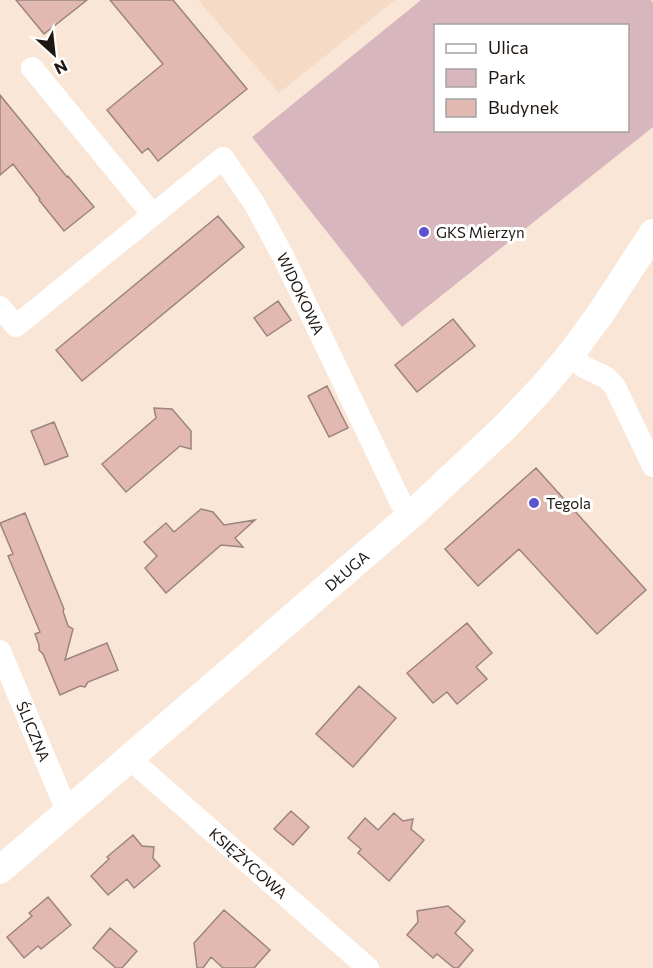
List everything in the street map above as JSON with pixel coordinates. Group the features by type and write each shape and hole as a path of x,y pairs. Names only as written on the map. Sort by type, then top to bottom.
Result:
{"street":[{"path":"32,68 153,215"},
{"name":"WIDOKOWA","path":"0,307 16,326 224,158 254,204 283,256 401,503 411,514"},
{"name":"DŁUGA","path":"0,870 411,514 504,428 570,355 601,313 653,233"},
{"path":"570,355 584,367 607,378 615,387 653,466"},
{"name":"ŚLICZNA","path":"0,651 67,811"},
{"name":"KSIĘŻYCOWA","path":"129,758 368,968"}],"shaded area":[{"path":"198,0 395,0 279,93"}],"green space":[{"name":"GKS Mierzyn","path":"421,0 651,0 653,3 653,127 402,327 252,137"}],"building":[{"path":"16,0 87,0 44,34"},
{"path":"110,0 173,0 247,89 158,161 148,148 142,153 107,110 163,64"},
{"path":"0,95 94,207 64,231 13,164 0,175"},
{"path":"218,216 244,247 82,381 56,350"},
{"path":"278,301 291,320 267,336 254,318"},
{"path":"453,319 475,346 417,392 395,365"},
{"path":"327,386 348,428 329,437 308,396"},
{"path":"154,408 172,409 191,431 191,449 180,446 126,492 102,464 156,418"},
{"path":"54,422 68,456 45,465 31,431"},
{"path":"536,468 646,590 597,634 519,549 478,586 445,549"},
{"path":"201,509 213,512 224,525 255,520 235,538 243,547 221,545 166,593 145,568 157,556 144,542 166,523 174,532"},
{"path":"25,513 64,609 68,626 73,629 65,660 107,643 118,670 88,682 85,687 80,686 60,695 43,654 39,650 35,634 40,632 8,556 13,554 0,523"},
{"path":"467,623 492,653 476,667 487,679 457,704 447,692 433,703 407,673"},
{"path":"359,686 396,718 353,767 316,734"},
{"path":"291,811 309,827 293,845 274,829"},
{"path":"394,813 403,821 413,819 411,829 424,840 389,881 358,853 361,849 348,838 365,818 378,830"},
{"path":"133,835 142,846 154,847 153,858 160,866 134,888 127,879 108,895 91,876 109,859 107,857"},
{"path":"48,897 71,925 41,949 38,946 24,958 7,937 32,916 29,913"},
{"path":"448,906 465,921 455,933 473,950 458,968 454,968 437,954 433,958 407,935 418,922 417,911"},
{"path":"224,910 270,950 254,968 223,968 211,957 203,968 197,968 194,943"},
{"path":"110,928 137,951 122,968 116,968 93,948"}],"place":[{"name":"GKS Mierzyn","path":"424,232"},
{"name":"Tegola","path":"534,503"}]}
